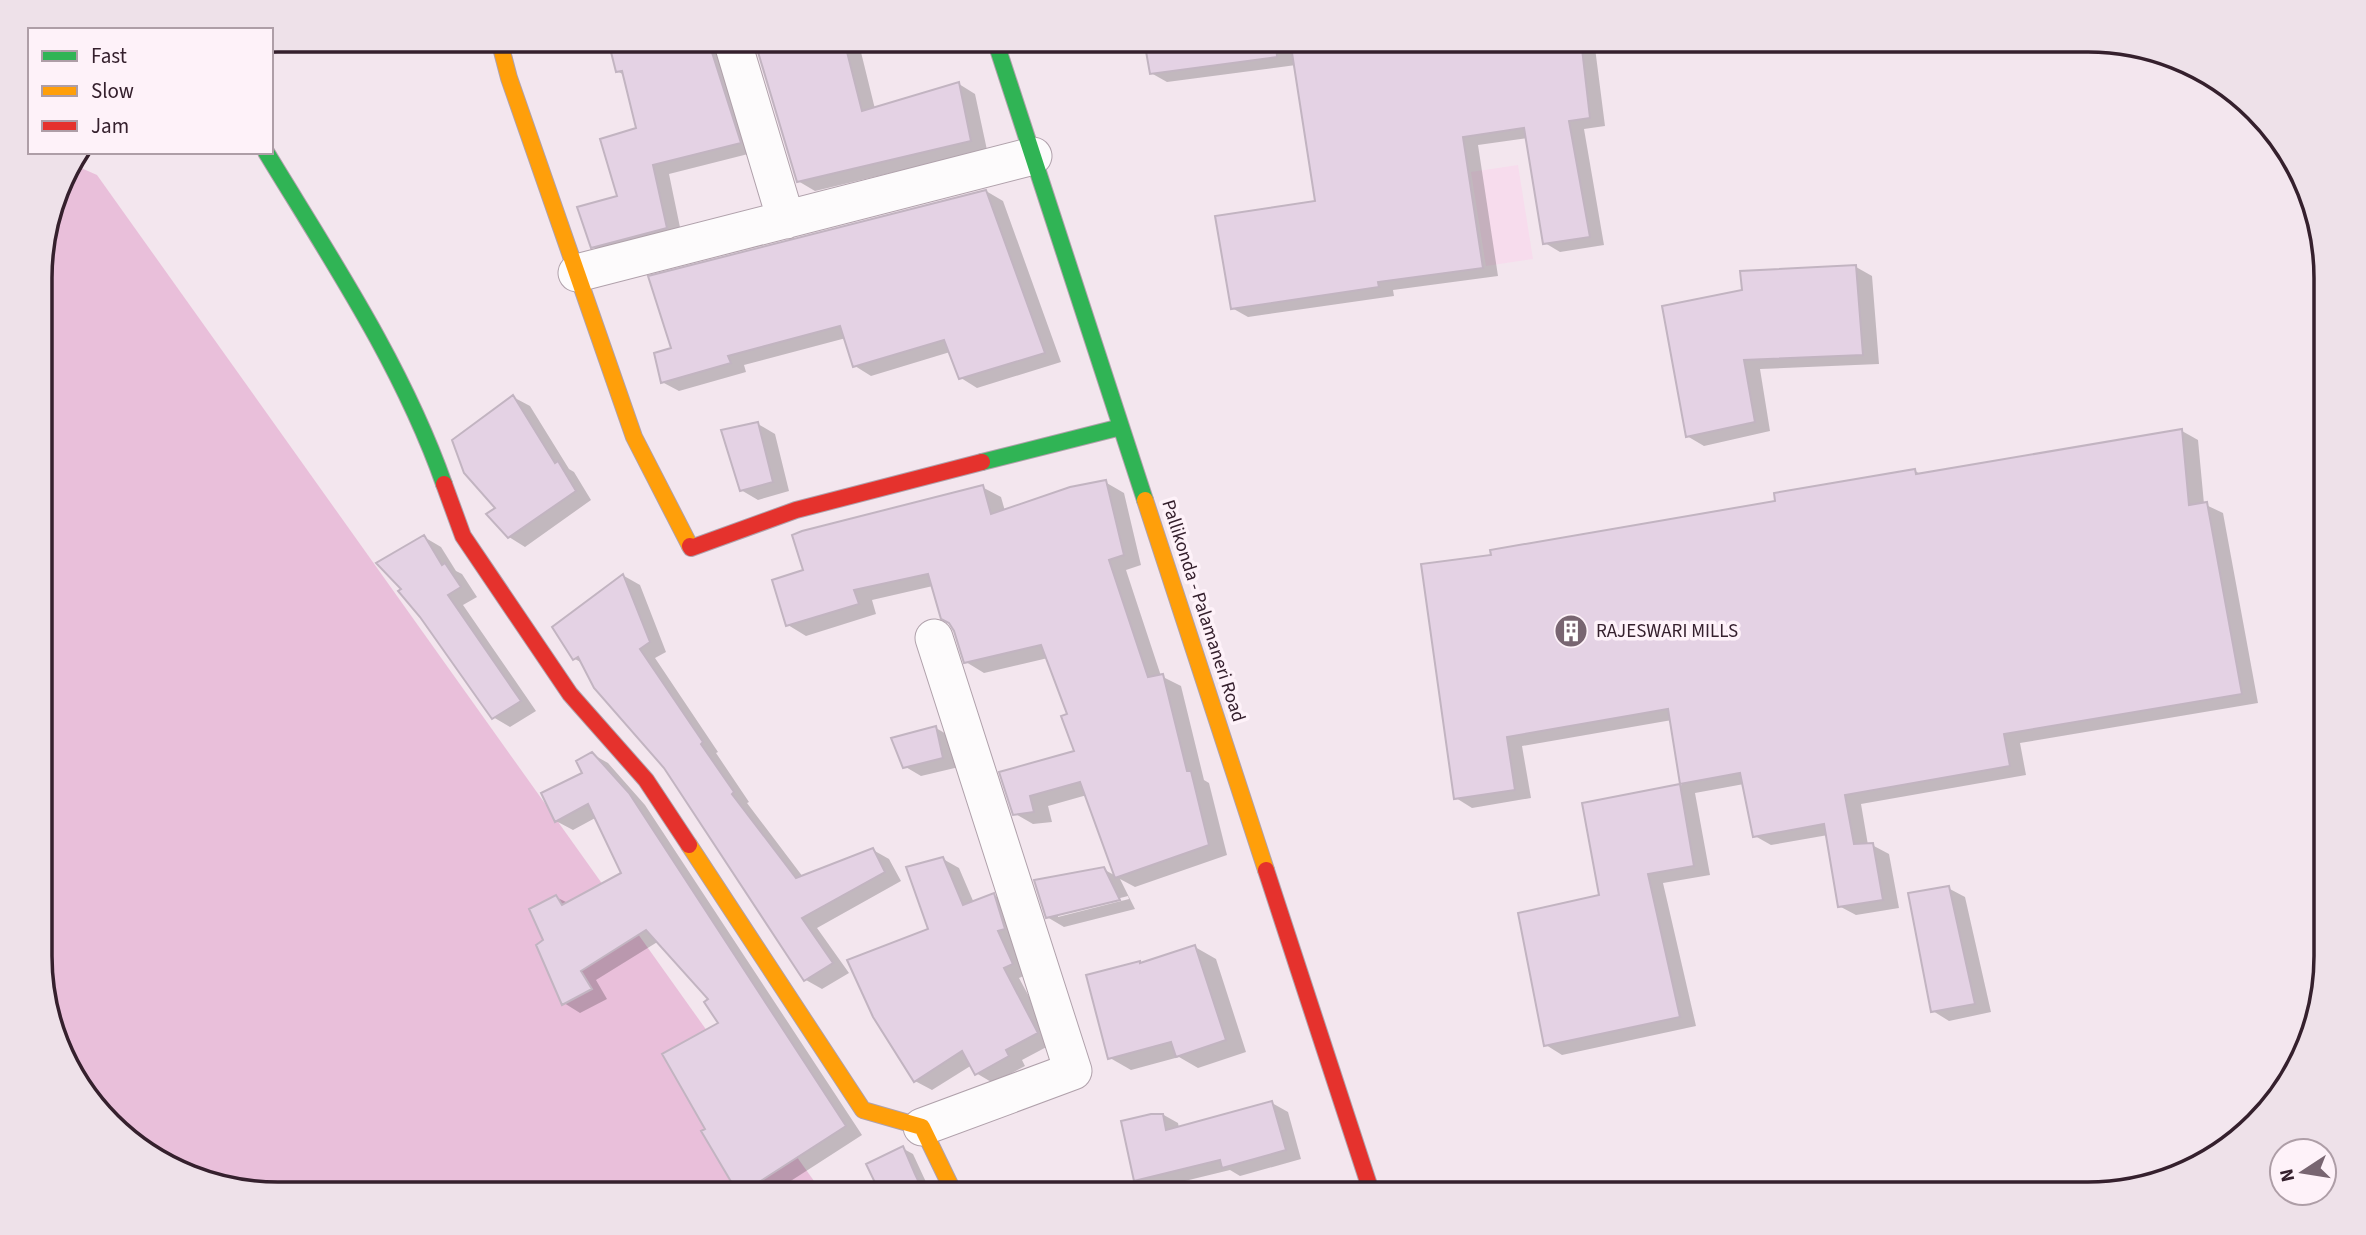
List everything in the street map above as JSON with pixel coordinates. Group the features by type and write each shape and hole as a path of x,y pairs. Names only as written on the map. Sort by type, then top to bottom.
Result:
{"street":[{"path":"502,53 634,437 691,548 796,510 1121,427"},
{"path":"736,53 786,220"},
{"name":"Pallikonda - Palamaneri Road","path":"999,53 1368,1182"},
{"path":"267,154 361,307 421,423 463,536 570,694 646,780 863,1110 922,1127 1073,1071 934,638"},
{"path":"577,273 1033,156"},
{"path":"922,1127 949,1182"}],"shaded area":[{"path":"1518,165 1533,259 1486,266 1471,172"},
{"path":"82,168 97,175 815,1182 264,1182 206,1171 179,1159 141,1136 99,1094 83,1070 60,1015 52,956 53,264 60,220 76,179"}],"building":[{"path":"1277,52 1277,57 1150,74 1146,53"},
{"path":"1292,52 1582,52 1590,118 1569,121 1590,237 1543,244 1524,128 1463,137 1483,268 1378,282 1379,287 1231,309 1215,216 1315,201"},
{"path":"611,53 712,53 741,143 653,165 667,228 591,248 577,207 617,196 600,139 636,128 622,71 616,72"},
{"path":"758,53 847,53 862,111 959,82 971,141 797,182"},
{"path":"986,190 1045,353 959,379 944,340 853,367 840,326 728,356 731,363 661,383 654,353 671,348 648,276"},
{"path":"1856,265 1863,355 1744,360 1755,422 1686,437 1662,306 1742,290 1740,271"},
{"path":"513,395 555,463 558,461 576,491 508,538 486,514 495,508 464,473 452,440"},
{"path":"758,422 773,482 740,491 721,430"},
{"path":"2182,429 2189,505 2207,502 2242,694 2004,734 2010,766 1845,795 1854,844 1873,843 1883,900 1838,907 1824,824 1753,837 1740,773 1680,784 1668,709 1507,737 1515,790 1454,799 1421,564 1491,555 1490,550 1775,501 1774,493 1915,469 1916,474"},
{"path":"1106,480 1124,555 1109,560 1148,677 1163,674 1209,845 1115,878 1080,782 1030,796 1034,812 1013,815 999,772 1074,751 1061,716 1067,714 1041,645 964,663 954,631 949,623 941,619 928,574 854,590 859,604 786,626 772,580 803,570 792,535 802,531 983,485 991,514 1070,487"},
{"path":"424,535 442,565 445,563 461,587 448,595 521,701 492,719 420,617 398,591 401,589 376,563"},
{"path":"623,574 650,642 640,649 703,742 701,744 734,792 732,794 796,878 873,848 885,872 802,918 833,963 804,981 664,768 594,688 578,657 573,660 552,627"},
{"path":"936,726 943,758 903,768 891,738"},
{"path":"592,752 629,793 846,1126 759,1182 731,1182 701,1131 705,1129 662,1054 718,1023 704,1002 708,999 646,930 581,971 592,989 562,1005 536,945 543,940 529,909 556,895 562,905 621,873 588,804 555,822 541,793 582,773 576,761"},
{"path":"1680,784 1694,866 1648,874 1680,1017 1544,1046 1518,913 1599,895 1582,803"},
{"path":"943,857 963,905 994,893 1005,929 998,931 1013,964 1004,968 1038,1033 1006,1050 1009,1056 975,1075 962,1051 914,1082 873,1017 847,960 928,929 906,867"},
{"path":"1104,867 1120,900 1046,918 1034,880"},
{"path":"1949,886 1975,1004 1931,1012 1908,893"},
{"path":"1195,945 1226,1040 1176,1057 1171,1042 1108,1059 1086,975 1140,963"},
{"path":"1272,1101 1286,1150 1222,1168 1220,1160 1134,1181 1121,1121 1163,1114 1166,1130"},
{"path":"903,1146 919,1182 875,1182 866,1164"}],"traffic: fast":[{"path":"999,53 1145,500"},
{"path":"267,154 340,273 386,355 408,397 444,484"},
{"path":"982,462 1121,427"}],"traffic: slow":[{"path":"502,53 634,437 690,546"},
{"path":"1145,500 1266,870"},
{"path":"689,845 863,1110 922,1127 949,1182"}],"traffic: jam":[{"path":"690,546 691,548 796,510 982,462"},
{"path":"444,484 463,536 570,694 646,780 689,845"},
{"path":"1266,870 1368,1182"}],"place":[{"name":"RAJESWARI MILLS","path":"1571,631"}]}
